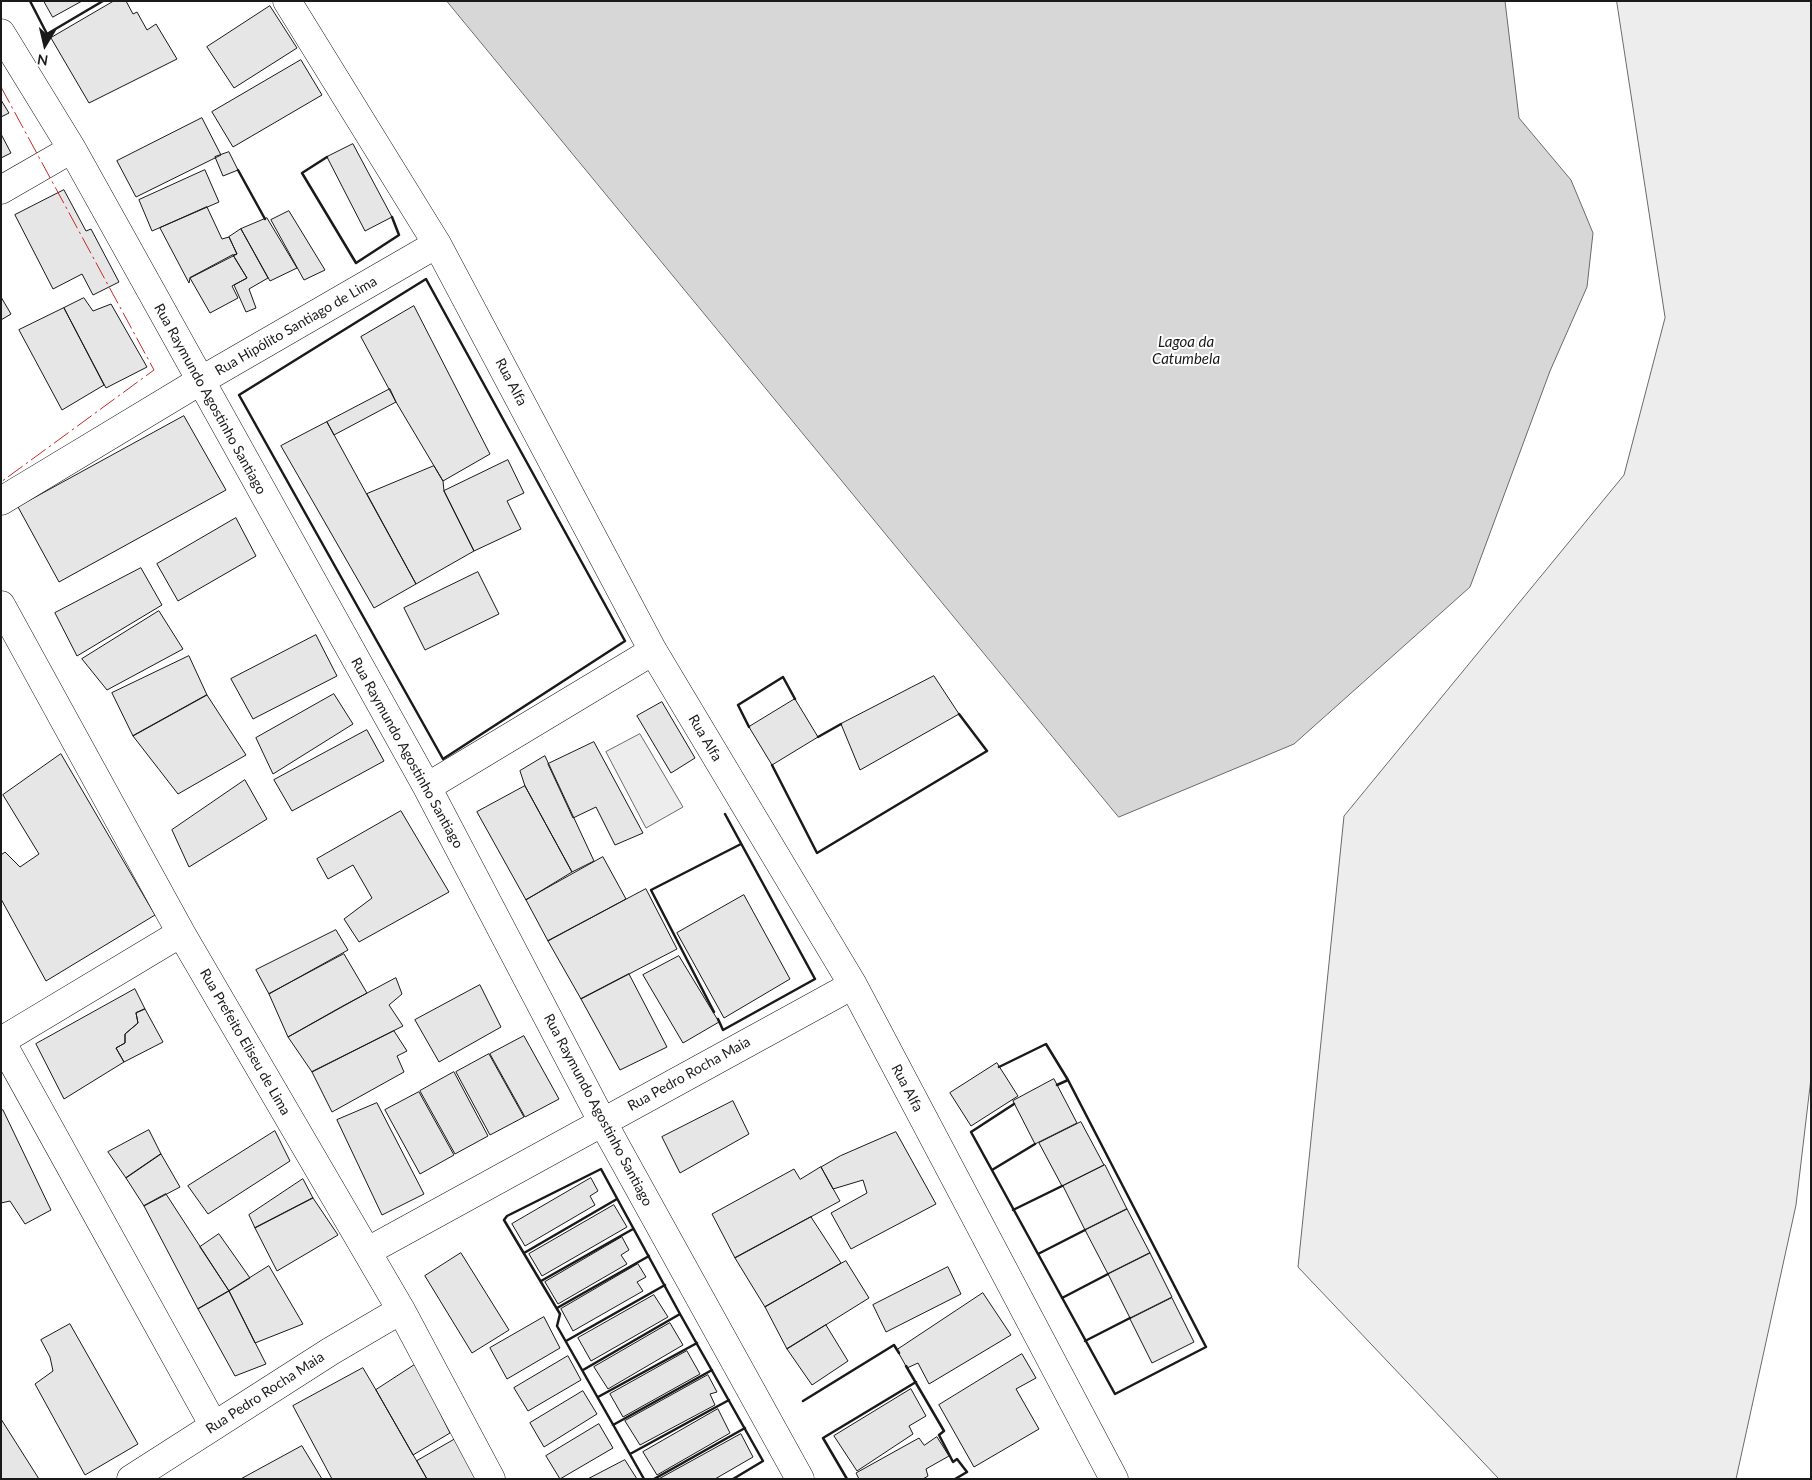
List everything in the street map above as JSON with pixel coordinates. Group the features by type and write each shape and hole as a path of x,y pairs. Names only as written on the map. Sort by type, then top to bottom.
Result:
{"street":[{"name":"Rua Alfa","path":"287,1 437,244 653,651 853,985 1114,1479"},
{"name":"Rua Raymundo Agostinho Santiago","path":"1,33 72,149 427,787 602,1121 800,1479"},
{"path":"1,190 72,149"},
{"name":"Rua Hipólito Santiago de Lima","path":"1,501 200,381 437,244"},
{"name":"Rua Prefeito Eliseu de Lima","path":"1,605 182,933 368,1251 491,1479"},
{"path":"427,787 653,651"},
{"path":"182,933 1,1041 214,1426"},
{"name":"Rua Pedro Rocha Maia","path":"368,1251 853,985"},
{"name":"Rua Pedro Rocha Maia","path":"131,1479 331,1351 401,1310"}],"shaded area":[{"path":"1617,1 1811,1 1811,1078 1796,1205 1736,1479 1499,1479 1298,1267 1344,816 1624,475 1665,318"},
{"path":"640,734 683,807 646,828 606,752"}],"water":[{"name":"Lagoa da Catumbela","path":"447,1 1505,1 1519,118 1571,180 1593,233 1587,287 1550,371 1470,587 1294,744 1119,817"}],"building":[{"path":"44,1 82,1 53,17"},
{"path":"114,1 126,1 133,14 137,12 147,30 156,24 177,59 89,103 51,38"},
{"path":"270,6 297,48 234,88 207,47"},
{"path":"301,60 322,95 233,147 212,112"},
{"path":"1,100 9,113 1,117"},
{"path":"202,118 221,155 136,197 117,161"},
{"path":"1,134 11,153 1,158"},
{"path":"353,144 392,217 365,231 327,157"},
{"path":"229,152 238,170 223,176 215,157"},
{"path":"205,170 219,202 152,231 139,200"},
{"path":"64,190 86,231 91,229 119,282 93,295 82,274 53,289 15,215"},
{"path":"207,207 222,239 229,237 237,254 190,278 189,283 160,228"},
{"path":"289,211 325,270 304,280 271,220"},
{"path":"267,218 297,268 270,281 241,229"},
{"path":"241,229 268,278 249,289 256,308 246,312 234,285 247,278 233,255 237,254 229,237"},
{"path":"233,255 247,278 232,286 238,298 210,313 190,278"},
{"path":"1,297 11,314 1,320"},
{"path":"84,298 93,311 111,304 147,367 106,388 64,308"},
{"path":"414,306 490,454 443,481 396,402 361,337"},
{"path":"64,308 104,385 62,410 19,330"},
{"path":"390,389 396,402 334,435 327,422"},
{"path":"184,416 226,490 59,582 18,507"},
{"path":"327,422 416,584 374,608 281,446"},
{"path":"508,460 524,493 507,501 521,529 474,551 444,491"},
{"path":"434,466 443,481 444,491 474,551 416,584 367,494"},
{"path":"236,518 256,556 178,601 157,564"},
{"path":"141,568 162,605 77,656 55,613"},
{"path":"478,572 499,614 425,650 404,608"},
{"path":"159,611 183,649 107,690 82,659"},
{"path":"316,635 337,676 253,719 231,679"},
{"path":"189,656 207,695 133,736 112,693"},
{"path":"934,676 959,714 860,770 841,724"},
{"path":"334,694 353,724 273,774 256,738"},
{"path":"207,695 246,755 178,794 133,736"},
{"path":"795,699 818,737 772,765 749,727"},
{"path":"662,702 695,758 671,773 637,716"},
{"path":"367,730 384,761 292,811 274,780"},
{"path":"594,742 643,833 615,845 596,807 573,818 548,764"},
{"path":"61,754 155,915 46,981 1,899 1,855 5,852 20,867 39,854 3,795"},
{"path":"545,756 594,861 572,872 525,786 520,771"},
{"path":"245,780 267,819 189,867 172,830"},
{"path":"525,786 572,872 526,900 477,812"},
{"path":"401,811 449,892 359,942 344,919 372,898 353,865 328,879 317,859"},
{"path":"603,857 626,899 548,941 526,900"},
{"path":"646,889 677,949 581,999 548,941"},
{"path":"744,895 790,979 724,1018 677,933"},
{"path":"336,930 348,950 269,994 256,970"},
{"path":"344,954 367,993 288,1037 269,994"},
{"path":"679,956 719,1022 683,1043 643,975"},
{"path":"629,974 667,1047 620,1070 581,999"},
{"path":"396,978 402,994 389,1005 403,1026 312,1072 288,1037"},
{"path":"480,985 501,1027 439,1062 415,1020"},
{"path":"135,989 145,1009 136,1013 138,1023 125,1034 125,1043 116,1048 124,1062 64,1099 36,1044"},
{"path":"145,1009 163,1042 124,1062 116,1048 125,1043 125,1034 138,1023 136,1013"},
{"path":"394,1031 407,1051 397,1056 404,1072 332,1112 312,1072"},
{"path":"524,1036 559,1099 525,1117 490,1054"},
{"path":"489,1054 524,1117 490,1135 456,1072"},
{"path":"997,1063 1018,1096 971,1126 950,1093"},
{"path":"454,1072 488,1136 455,1154 420,1091"},
{"path":"1054,1079 1077,1123 1035,1144 1013,1101"},
{"path":"419,1092 454,1155 420,1174 385,1110"},
{"path":"733,1101 749,1134 680,1173 662,1137"},
{"path":"377,1103 424,1194 382,1215 337,1120"},
{"path":"3,1110 51,1210 25,1224 10,1201 1,1203 1,1111"},
{"path":"1081,1122 1104,1165 1062,1186 1039,1143"},
{"path":"149,1130 161,1154 126,1178 108,1152"},
{"path":"275,1131 290,1161 208,1214 188,1186"},
{"path":"896,1132 936,1204 851,1249 831,1213 867,1193 863,1180 833,1189 821,1167 840,1156"},
{"path":"161,1154 180,1187 144,1206 126,1178"},
{"path":"1105,1165 1127,1209 1085,1230 1063,1186"},
{"path":"821,1167 840,1201 735,1258 712,1214 794,1169 800,1179"},
{"path":"591,1178 598,1191 590,1196 595,1205 525,1246 512,1224"},
{"path":"303,1179 313,1198 255,1228 249,1215"},
{"path":"166,1194 229,1291 198,1309 144,1206"},
{"path":"313,1198 338,1235 277,1271 255,1228"},
{"path":"614,1205 627,1227 542,1276 529,1254"},
{"path":"1127,1209 1150,1253 1108,1274 1085,1230"},
{"path":"811,1217 841,1263 765,1307 735,1258"},
{"path":"219,1234 250,1278 229,1291 200,1247"},
{"path":"622,1237 629,1250 621,1255 627,1264 558,1304 545,1282"},
{"path":"461,1253 509,1330 472,1353 425,1276"},
{"path":"1150,1253 1172,1297 1130,1318 1108,1274"},
{"path":"846,1261 869,1298 787,1349 765,1307"},
{"path":"638,1264 646,1277 637,1282 643,1291 573,1331 561,1309"},
{"path":"269,1266 303,1324 255,1343 229,1291"},
{"path":"948,1267 961,1294 886,1332 873,1305"},
{"path":"229,1291 266,1364 235,1376 198,1309"},
{"path":"983,1293 1011,1335 929,1384 918,1363 907,1368 897,1350"},
{"path":"654,1295 668,1317 591,1361 578,1338"},
{"path":"1172,1298 1194,1342 1152,1363 1130,1319"},
{"path":"544,1317 560,1348 507,1379 490,1348"},
{"path":"670,1323 683,1345 608,1389 594,1367"},
{"path":"70,1324 138,1444 85,1475 35,1384 53,1371 50,1357 41,1340"},
{"path":"826,1325 848,1361 812,1385 787,1349"},
{"path":"687,1351 700,1374 623,1417 610,1394"},
{"path":"1022,1354 1036,1378 1016,1389 1039,1429 974,1467 939,1405"},
{"path":"568,1356 581,1380 528,1411 514,1388"},
{"path":"416,1364 450,1433 413,1455 376,1390"},
{"path":"363,1368 427,1479 332,1479 293,1406"},
{"path":"708,1375 717,1392 710,1394 715,1405 640,1445 625,1421"},
{"path":"911,1389 926,1416 909,1426 913,1434 857,1471 834,1436"},
{"path":"583,1391 597,1414 544,1447 530,1423"},
{"path":"718,1409 730,1433 657,1475 643,1452"},
{"path":"1,1419 39,1479 1,1479"},
{"path":"599,1424 613,1448 560,1479 546,1456"},
{"path":"741,1434 753,1457 715,1479 659,1479"},
{"path":"937,1437 949,1456 926,1469 928,1476 923,1479 859,1479 856,1473 919,1438 924,1445"},
{"path":"457,1438 479,1479 427,1479 417,1461"},
{"path":"302,1446 322,1479 241,1479"},
{"path":"625,1460 637,1479 588,1479"}],"wall":[{"path":"30,1 47,34 103,1"},
{"path":"327,157 302,173 356,263 399,235 392,217"},
{"path":"238,170 265,219"},
{"path":"426,279 625,641 443,759 239,395 426,279"},
{"path":"749,727 738,705 783,677 795,699"},
{"path":"772,765 817,853 987,751 959,714"},
{"path":"818,737 841,724"},
{"path":"718,1019 723,1030 815,979 725,814"},
{"path":"714,1012 651,890 741,844"},
{"path":"999,1067 1046,1044 1068,1080"},
{"path":"1014,1104 971,1132 1115,1394 1206,1347 1068,1080 1057,1085"},
{"path":"992,1170 1035,1144"},
{"path":"644,1479 557,1326 560,1314 504,1220 507,1216 601,1169 763,1461 733,1479"},
{"path":"1013,1210 1062,1186"},
{"path":"524,1253 617,1199"},
{"path":"541,1281 633,1229"},
{"path":"1038,1254 1085,1230"},
{"path":"557,1308 649,1256"},
{"path":"1062,1298 1108,1274"},
{"path":"566,1341 665,1285"},
{"path":"583,1370 680,1314"},
{"path":"1085,1341 1130,1318"},
{"path":"598,1397 697,1343"},
{"path":"803,1401 894,1345 899,1353"},
{"path":"906,1366 944,1431 939,1435 953,1462 957,1459 967,1472 955,1479"},
{"path":"613,1425 712,1370"},
{"path":"847,1479 823,1438 916,1382"},
{"path":"630,1454 729,1400"},
{"path":"654,1479 745,1428"}],"power":[{"path":"1,87 154,370 1,482"}]}
